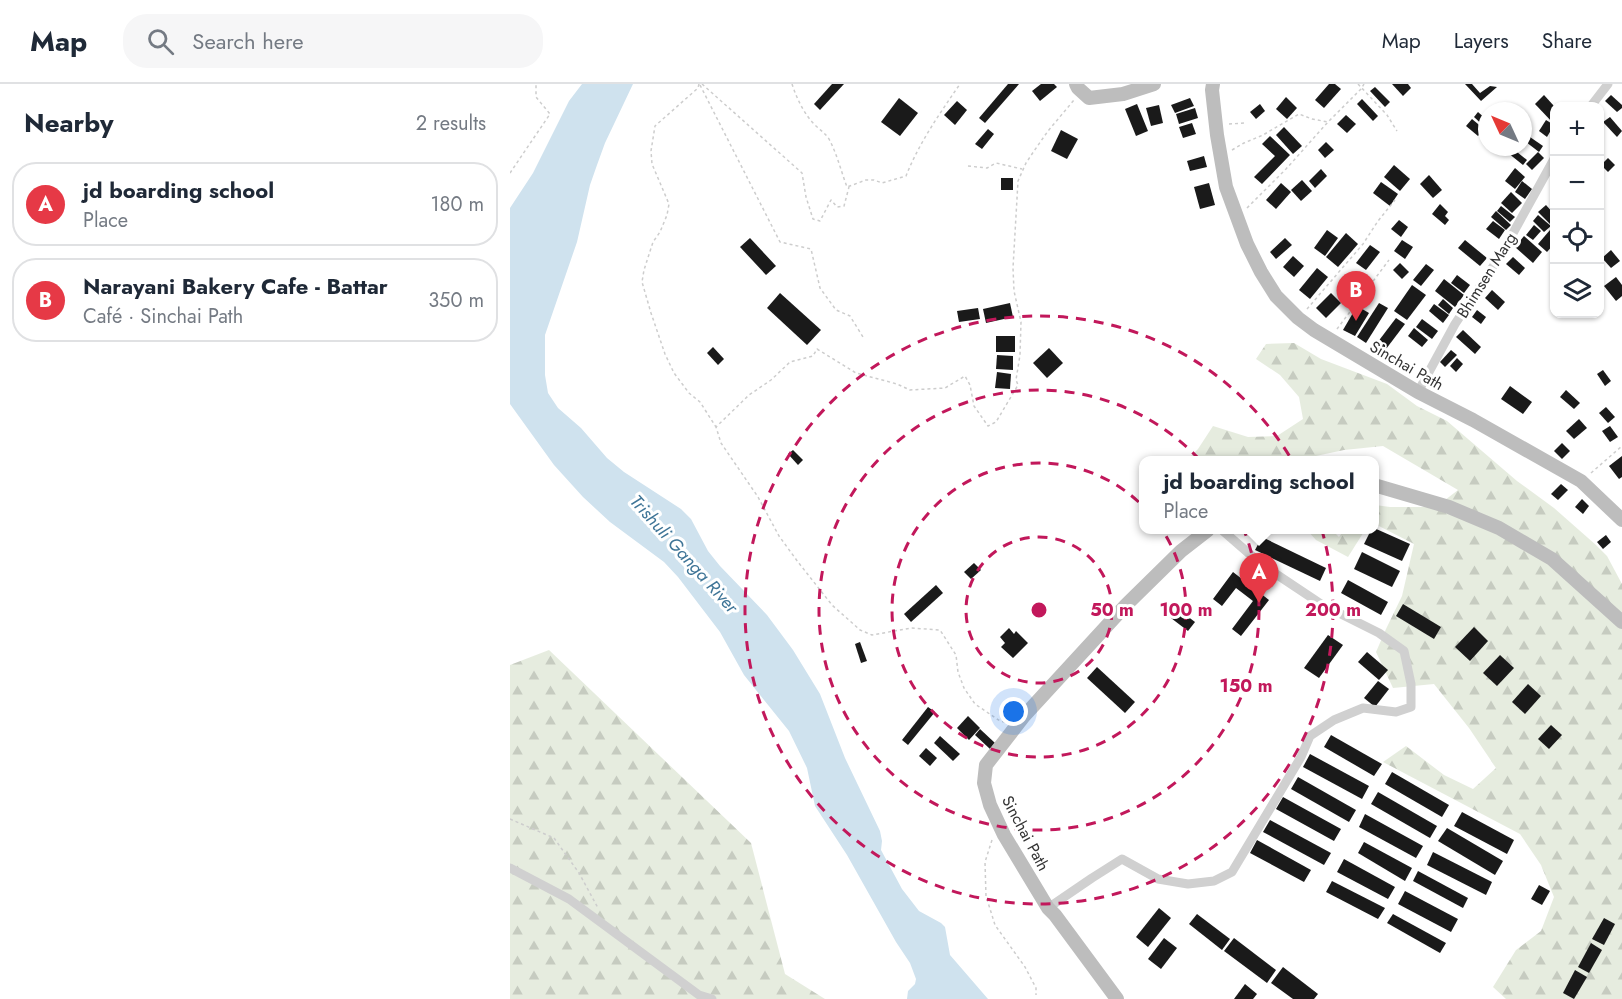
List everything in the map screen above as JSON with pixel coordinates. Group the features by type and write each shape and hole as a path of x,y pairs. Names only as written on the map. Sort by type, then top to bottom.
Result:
{"street":[{"path":"1077,86 1089,98 1123,94 1154,84"},
{"name":"Sinchai Path","path":"1213,84 1216,125 1226,188 1247,244 1276,296 1314,330 1418,392 1581,481 1622,520"},
{"path":"1594,102 1608,84"},
{"name":"Bhimsen Marg","path":"1418,392 1455,324 1502,253 1550,166"},
{"path":"1379,486 1449,507 1499,528 1552,559 1622,622"},
{"name":"Sinchai Path","path":"1117,999 1048,908 1004,835 990,805 984,783 986,765 1023,716 1126,605 1203,534"},
{"path":"1048,908 1122,860 1158,879 1188,884 1214,881 1232,872 1310,736 1334,720 1363,708 1396,711 1411,708 1412,684 1404,651 1379,633 1321,604 1261,564 1227,534"},
{"path":"510,868 569,899 699,995 712,999"}],"path":[{"path":"510,173 550,114 536,97 537,84"},
{"path":"700,84 802,172 806,197 813,219 820,221 831,200 837,207 844,206 849,187"},
{"path":"700,84 780,242 811,249 820,288 836,310 850,316 863,337"},
{"path":"700,84 655,126 651,151 652,164 669,204 660,232 653,242 642,282 665,354 674,374 689,393 700,402 716,428 721,443 758,497 779,536 832,605 860,630 872,635 911,628 940,630 956,655 958,672 964,688 975,704 1000,721 1016,725"},
{"path":"792,84 805,112 827,136 847,187 849,187"},
{"path":"849,187 866,180 882,183 906,176 934,122 960,84"},
{"path":"1358,84 1387,115 1397,131"},
{"path":"1234,212 1246,208 1262,193 1364,84"},
{"path":"716,428 749,395 771,380 790,362 813,356 817,349 856,373 897,384 910,390 945,388 965,376 970,385 975,406 988,426 996,422 1018,385 1016,380 1019,367 1021,322 1014,291 1012,268 1018,181 1048,131 1073,103 1077,86"},
{"path":"1221,157 1299,114 1328,122"},
{"path":"1216,125 1245,123"},
{"path":"968,166 987,168 996,163 1024,169"},
{"path":"1298,318 1363,244 1395,200"},
{"path":"1330,339 1389,260"},
{"path":"1581,481 1622,446"},
{"path":"510,819 554,838 579,873 598,909"},
{"path":"998,822 985,862 986,896 995,925 1025,967 1036,988 1036,995"}],"green space":[{"path":"1294,343 1321,359 1387,384 1417,406 1447,421 1517,481 1554,508 1607,556 1622,584 1622,999 1506,999 1493,987 1516,950 1541,931 1554,897 1541,865 1520,834 1383,762 1406,746 1444,775 1473,789 1496,768 1469,728 1434,684 1393,688 1376,652 1402,596 1414,544 1379,526 1379,506 1436,507 1458,490 1383,446 1316,456 1191,456 1213,426 1248,437 1277,436 1303,419 1299,397 1280,375 1256,359 1266,344"},
{"path":"1311,534 1336,534 1339,537 1341,534 1362,534 1348,557 1316,540"},
{"path":"549,650 751,843 785,974 825,999 510,999 510,665"}],"water":[{"name":"Trishuli Ganga River","path":"582,84 633,84 597,165 577,242 545,335 545,375 548,393 558,408 581,428 607,458 624,472 681,509 691,519 708,551 767,615 793,650 820,694 845,758 880,831 881,850 902,889 919,911 945,927 950,955 988,999 907,999 908,991 915,984 916,979 910,963 847,855 815,806 807,768 789,731 744,675 720,632 678,577 664,562 610,522 583,497 554,465 510,404 510,208 533,173 569,101"}],"building":[{"path":"832,84 844,84 820,110 814,104"},
{"path":"1008,84 1019,84 985,123 979,118"},
{"path":"1041,84 1054,84 1057,87 1040,101 1032,91"},
{"path":"1329,84 1335,84 1341,89 1324,108 1315,100"},
{"path":"1392,84 1408,84 1411,88 1403,96"},
{"path":"1465,84 1472,84 1480,93 1490,86 1497,87 1481,101"},
{"path":"1375,87 1390,102 1385,107 1370,91"},
{"path":"1544,95 1550,102 1550,120 1535,104"},
{"path":"1611,95 1622,105 1617,112 1605,101"},
{"path":"1286,97 1297,108 1287,119 1276,109"},
{"path":"899,98 918,113 900,136 881,122"},
{"path":"1190,98 1194,106 1175,113 1171,105"},
{"path":"1362,99 1378,116 1373,121 1357,104"},
{"path":"957,101 967,110 955,125 944,115"},
{"path":"1137,104 1148,131 1136,136 1125,109"},
{"path":"1260,104 1265,111 1256,119 1250,112"},
{"path":"1159,105 1163,123 1151,126 1146,108"},
{"path":"1195,108 1198,118 1179,124 1176,114"},
{"path":"1346,115 1356,124 1347,133 1337,124"},
{"path":"1610,117 1622,131 1617,137 1604,121"},
{"path":"1472,119 1478,124 1478,136 1466,126"},
{"path":"1546,120 1550,122 1550,132 1547,137 1539,131"},
{"path":"1192,123 1196,134 1183,138 1179,127"},
{"path":"1284,127 1302,146 1293,154 1276,135"},
{"path":"988,129 994,134 982,149 975,144"},
{"path":"1061,130 1078,139 1067,159 1051,151"},
{"path":"1270,136 1290,155 1262,184 1254,177 1275,156 1262,144"},
{"path":"1532,138 1543,146 1539,152 1532,147"},
{"path":"1326,142 1334,150 1325,158 1318,150"},
{"path":"1538,152 1544,158 1532,170 1526,164"},
{"path":"1204,156 1207,167 1190,171 1187,161"},
{"path":"1512,156 1522,156 1527,160 1523,165"},
{"path":"1608,158 1615,165 1608,172 1604,168 1604,162"},
{"path":"1394,165 1410,179 1400,191 1384,177"},
{"path":"1515,168 1525,177 1515,189 1505,181"},
{"path":"1321,169 1327,176 1315,188 1309,181"},
{"path":"1429,175 1442,190 1433,198 1420,184"},
{"path":"1001,178 1013,178 1013,190 1001,190"},
{"path":"1302,180 1312,191 1301,201 1291,190"},
{"path":"1522,181 1532,189 1525,199 1515,192"},
{"path":"1381,182 1398,194 1390,206 1373,193"},
{"path":"1209,183 1215,205 1200,209 1194,187"},
{"path":"1281,183 1291,192 1276,209 1266,200"},
{"path":"1511,192 1522,203 1512,213 1501,203"},
{"path":"1440,204 1448,212 1445,216 1449,220 1445,225 1432,214"},
{"path":"1546,205 1550,210 1550,224 1538,212"},
{"path":"1501,206 1515,217 1510,222 1497,211"},
{"path":"1496,211 1511,225 1506,230 1491,217"},
{"path":"1538,215 1550,227 1544,232 1533,221"},
{"path":"1399,220 1408,227 1401,237 1391,229"},
{"path":"1493,221 1505,230 1499,239 1486,229"},
{"path":"1534,225 1541,231 1533,240 1526,235"},
{"path":"1327,230 1338,238 1325,256 1314,248"},
{"path":"1550,230 1550,249 1547,252 1538,244"},
{"path":"1346,233 1358,244 1338,267 1326,257"},
{"path":"1524,236 1542,252 1533,263 1515,247"},
{"path":"750,238 776,266 766,275 740,247"},
{"path":"1285,238 1292,245 1276,259 1270,252"},
{"path":"1402,240 1413,247 1405,259 1394,251"},
{"path":"1465,240 1487,258 1480,266 1458,248"},
{"path":"1370,245 1380,252 1366,270 1356,263"},
{"path":"1611,250 1620,261 1611,268 1604,260 1604,256"},
{"path":"1293,256 1304,266 1294,277 1283,267"},
{"path":"1513,257 1525,268 1519,275 1506,264"},
{"path":"1400,263 1409,272 1402,279 1393,270"},
{"path":"1426,264 1434,270 1421,286 1413,280"},
{"path":"1317,268 1328,277 1310,299 1299,290"},
{"path":"1457,275 1470,285 1464,293 1451,283"},
{"path":"1616,277 1622,285 1622,296 1616,301 1604,286"},
{"path":"1444,279 1464,295 1455,307 1435,291"},
{"path":"1412,285 1426,295 1407,320 1394,311"},
{"path":"1346,288 1357,298 1349,306 1338,295"},
{"path":"1492,290 1505,302 1498,310 1485,298"},
{"path":"780,293 821,330 807,345 767,308"},
{"path":"1331,293 1341,303 1326,318 1316,308"},
{"path":"1443,299 1453,308 1449,314 1438,305"},
{"path":"1010,303 1013,317 986,323 983,309"},
{"path":"1379,303 1388,308 1366,343 1357,337"},
{"path":"1434,304 1449,315 1443,323 1429,311"},
{"path":"1357,306 1369,313 1355,336 1343,330"},
{"path":"978,308 980,319 959,322 957,311"},
{"path":"1477,310 1486,317 1481,324 1472,317"},
{"path":"1396,318 1405,324 1383,353 1374,347"},
{"path":"1422,319 1438,331 1432,339 1416,327"},
{"path":"1414,328 1428,340 1422,347 1408,336"},
{"path":"1463,330 1481,347 1475,354 1456,337"},
{"path":"996,336 1015,336 1015,352 996,352"},
{"path":"713,347 724,359 718,365 707,353"},
{"path":"1049,348 1063,363 1047,378 1033,363"},
{"path":"1451,350 1457,355 1445,367 1440,362"},
{"path":"997,355 1013,356 1013,370 996,369"},
{"path":"1457,358 1463,364 1456,372 1450,366"},
{"path":"1603,370 1611,381 1605,386 1597,374"},
{"path":"997,372 1011,374 1010,389 995,388"},
{"path":"1510,386 1532,402 1523,414 1501,399"},
{"path":"1566,390 1580,403 1574,409 1560,397"},
{"path":"1606,407 1615,417 1608,423 1599,413"},
{"path":"1579,419 1587,428 1574,439 1566,431"},
{"path":"1610,426 1618,437 1610,442 1602,431"},
{"path":"1562,443 1570,451 1562,459 1554,451"},
{"path":"793,450 803,460 798,465 788,454"},
{"path":"1622,456 1622,477 1619,479 1609,466"},
{"path":"1561,484 1568,490 1558,500 1551,494"},
{"path":"1582,499 1589,506 1583,514 1575,507"},
{"path":"1379,530 1410,544 1402,561 1364,544 1369,534 1379,534"},
{"path":"1606,535 1611,542 1603,549 1597,542"},
{"path":"1262,537 1326,568 1320,581 1255,550"},
{"path":"1362,552 1400,571 1392,587 1354,569"},
{"path":"974,563 981,570 971,579 964,572"},
{"path":"1233,572 1269,600 1241,636 1232,629 1253,601 1236,588 1222,606 1213,599"},
{"path":"1348,580 1388,602 1381,615 1341,593"},
{"path":"936,585 943,593 911,622 904,614"},
{"path":"1403,604 1441,627 1434,639 1396,616"},
{"path":"1174,606 1195,622 1188,631 1167,615"},
{"path":"1474,627 1488,641 1470,661 1455,647"},
{"path":"1009,628 1014,634 1016,631 1028,643 1013,658 1001,647 1005,643 1000,637"},
{"path":"1328,635 1343,645 1319,678 1304,668"},
{"path":"860,642 867,661 861,663 855,644"},
{"path":"1367,652 1388,670 1379,680 1358,662"},
{"path":"1500,655 1514,668 1497,686 1483,673"},
{"path":"1097,667 1135,702 1125,713 1087,678"},
{"path":"1378,681 1389,689 1375,707 1364,698"},
{"path":"1528,684 1541,696 1525,714 1512,702"},
{"path":"928,707 935,712 908,745 902,740"},
{"path":"968,716 980,728 969,740 957,728"},
{"path":"1551,725 1562,735 1549,749 1538,739"},
{"path":"980,729 995,743 990,749 975,735"},
{"path":"1331,735 1382,764 1374,776 1324,747"},
{"path":"940,736 960,754 953,761 934,743"},
{"path":"926,748 937,758 930,766 919,756"},
{"path":"1310,754 1369,786 1362,799 1303,767"},
{"path":"1392,772 1449,805 1442,817 1385,784"},
{"path":"1298,777 1356,810 1349,822 1291,789"},
{"path":"1378,792 1437,826 1430,838 1371,804"},
{"path":"1283,797 1341,829 1334,841 1276,809"},
{"path":"1462,812 1514,840 1507,854 1454,826"},
{"path":"1365,814 1423,846 1416,858 1359,827"},
{"path":"1270,820 1331,853 1324,865 1263,832"},
{"path":"1447,828 1503,861 1495,875 1438,841"},
{"path":"1257,840 1311,870 1304,882 1250,853"},
{"path":"1364,842 1412,868 1405,881 1358,853"},
{"path":"1433,852 1492,882 1486,895 1427,865"},
{"path":"1344,859 1395,887 1388,899 1337,872"},
{"path":"1418,871 1468,898 1463,908 1413,881"},
{"path":"1332,881 1385,908 1378,919 1326,892"},
{"path":"1539,885 1550,891 1542,905 1531,899"},
{"path":"1405,891 1458,919 1451,932 1398,904"},
{"path":"1159,908 1171,918 1148,947 1136,937"},
{"path":"1197,914 1230,939 1222,950 1189,924"},
{"path":"1393,914 1446,943 1440,953 1387,923"},
{"path":"1604,918 1615,924 1604,945 1592,939"},
{"path":"1164,938 1177,948 1161,969 1148,959"},
{"path":"1234,938 1276,970 1267,983 1224,951"},
{"path":"1591,943 1602,950 1589,973 1578,967"},
{"path":"1283,967 1318,994 1314,999 1293,999 1271,983"},
{"path":"1575,970 1587,977 1574,999 1563,993"},
{"path":"1245,984 1257,994 1253,999 1234,999"}],"place":[{"name":"Narayani Bakery Cafe - Battar","path":"1356,321"},
{"name":"jd boarding school","path":"1259,603"}]}
